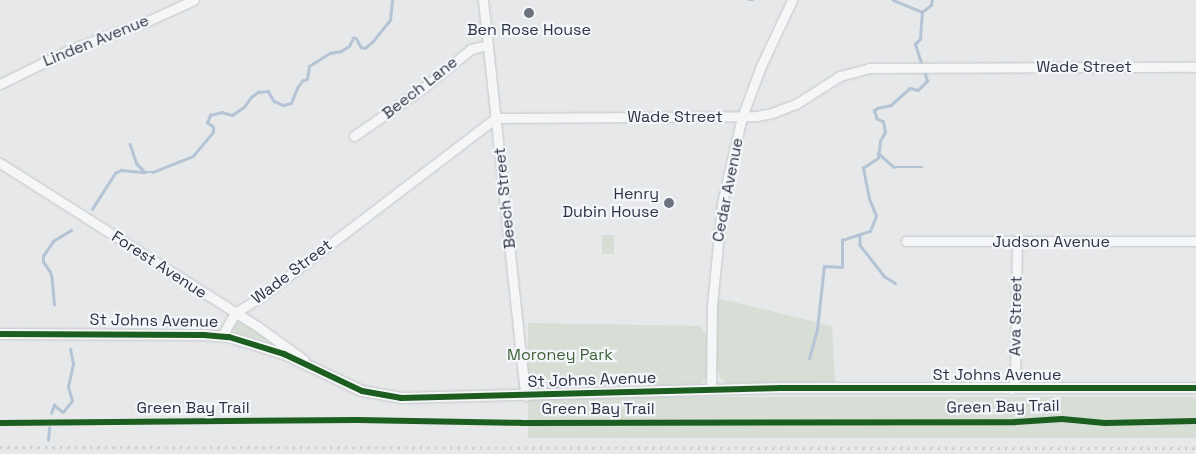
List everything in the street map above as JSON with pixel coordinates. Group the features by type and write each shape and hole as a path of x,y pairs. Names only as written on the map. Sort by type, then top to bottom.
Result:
{"street":[{"name":"Linden Avenue","path":"0,84 69,50 150,20 194,0"},
{"name":"Beech Street","path":"483,0 525,396"},
{"name":"Cedar Avenue","path":"712,389 712,305 722,203 742,117 762,66 792,0"},
{"name":"Beech Lane","path":"354,136 423,88 471,49 488,45"},
{"name":"Wade Street","path":"222,336 236,313 262,296 496,118 742,117 772,113 796,104 840,76 869,68 1196,67"},
{"name":"Forest Avenue","path":"0,163 236,313 316,369"},
{"name":"Judson Avenue","path":"906,241 1196,241"},
{"name":"Ava Street","path":"1012,388 1015,376 1017,242"},
{"name":"St Johns Avenue","path":"0,334 222,336 251,342 284,354 339,382 379,395 401,398 525,396 712,389 1196,388"}],"green space":[{"path":"602,235 614,235 614,254 602,254"},
{"path":"717,298 832,326 835,382 726,383 720,377 716,365"},
{"path":"240,320 273,342 235,333 233,327"},
{"name":"Moroney Park","path":"528,323 700,326 707,336 706,378 700,384 537,389 530,384 528,378"},
{"path":"528,397 1196,397 1196,438 528,438"}],"waterway":[{"path":"130,144 137,164 145,172 153,172 193,156 213,132 213,127 207,123 210,115 222,112 232,115 244,107 251,97 258,92 268,91 274,101 283,105 291,103 297,88 302,81 307,79 309,66 330,53 341,51 349,46 353,38 356,38 361,47 365,48 373,41 390,20 392,0"},
{"path":"893,0 922,12"},
{"path":"922,66 915,44 920,39 922,12 931,5 932,0"},
{"path":"809,359 817,329 824,266 842,267 842,240 870,231 876,216 869,199 863,168 878,158 880,141 885,132 883,122 877,119 874,111 877,108 891,105 910,88 918,90 927,81 924,71"},
{"path":"878,153 894,167 922,167"},
{"path":"92,209 115,173 121,170 145,172"},
{"path":"54,305 52,280 50,272 43,262 43,256 53,241 71,230"},
{"path":"860,234 860,245 884,276 895,283"},
{"path":"51,413 54,405 63,412 72,401 68,387 73,363 70,349"},
{"path":"48,440 49,428"}],"railway":[{"path":"0,447 1196,448"}],"cycle path":[{"name":"Green Bay Trail","path":"0,334 204,335 229,337 284,354 362,391 401,398 781,388 1196,388"},
{"name":"Green Bay Trail","path":"0,423 357,420 521,423 1015,422 1062,419 1105,423 1196,421"}],"place":[{"name":"Ben Rose House","path":"529,13"},
{"name":"Henry Dubin House","path":"669,203"}]}
